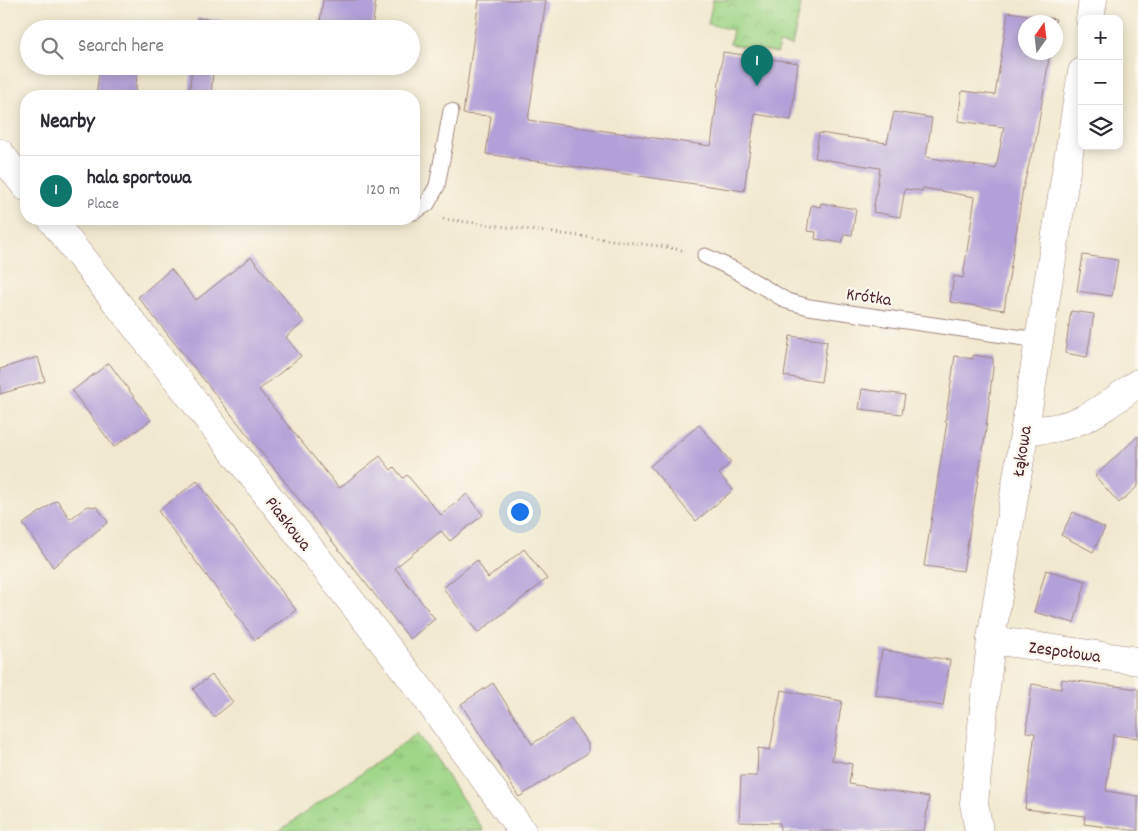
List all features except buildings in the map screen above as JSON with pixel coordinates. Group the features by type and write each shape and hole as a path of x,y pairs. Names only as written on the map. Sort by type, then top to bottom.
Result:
{"street":[{"path":"1091,15 1093,0"},
{"name":"Łąkowa","path":"979,831 974,803 991,640 1078,96"},
{"path":"0,153 20,176"},
{"name":"Piaskowa","path":"56,225 420,689 522,831"},
{"path":"1025,429 1039,431 1061,427 1081,420 1098,413 1138,383"},
{"name":"Zespołowa","path":"991,640 1138,661"}],"lane":[{"path":"420,208 427,204 438,186 451,111"},
{"name":"Krótka","path":"705,256 733,269 787,301 809,307 1038,340"}],"path":[{"path":"420,212 447,220 667,247 705,256"}],"green space":[{"path":"713,0 802,0 792,46 779,44 777,53 730,44 733,30 708,24"},
{"path":"418,733 484,831 279,831"}],"place":[{"name":"hala sportowa","path":"757,86"}]}
